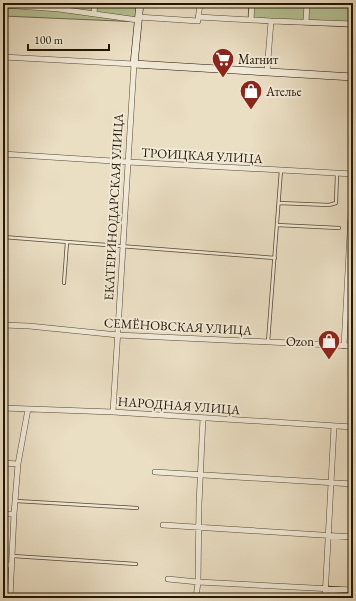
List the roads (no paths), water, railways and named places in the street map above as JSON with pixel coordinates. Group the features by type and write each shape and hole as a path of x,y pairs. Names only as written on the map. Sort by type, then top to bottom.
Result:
{"street":[{"path":"94,13 95,3"},
{"name":"ЕКАТЕРИНОДАРСКАЯ УЛИЦА","path":"113,412 134,64 140,3"},
{"path":"198,19 200,3"},
{"path":"251,20 252,3"},
{"path":"306,22 307,3"},
{"path":"3,5 20,4 59,6 94,13 138,19 251,20 353,24"},
{"path":"267,72 271,21"},
{"path":"3,57 353,77"},
{"name":"ТРОИЦКАЯ УЛИЦА","path":"3,154 353,175"},
{"path":"344,346 353,175"},
{"name":"СЕМЁНОВСКАЯ УЛИЦА","path":"3,325 29,326 118,335 353,346"},
{"name":"НАРОДНАЯ УЛИЦА","path":"3,408 113,412 353,427"},
{"path":"10,598 18,464 28,409"},
{"path":"196,598 198,582 199,504 203,418"},
{"path":"325,598 334,426"},
{"path":"3,463 18,464"},
{"path":"155,472 330,484 353,484"},
{"path":"3,514 14,514"},
{"path":"163,525 353,537"},
{"path":"3,565 12,565"},
{"path":"168,578 198,582 353,590"}],"lane":[{"path":"268,342 281,170"},
{"path":"279,203 336,204 338,173"},
{"path":"277,225 339,228"},
{"path":"3,237 123,245 275,258"},
{"path":"64,283 67,242"},
{"path":"16,501 138,508"},
{"path":"13,556 136,564"}],"place":[{"name":"Магнит","path":"223,78"},
{"name":"Ателье","path":"251,110"},
{"name":"Ozon","path":"329,360"}]}
